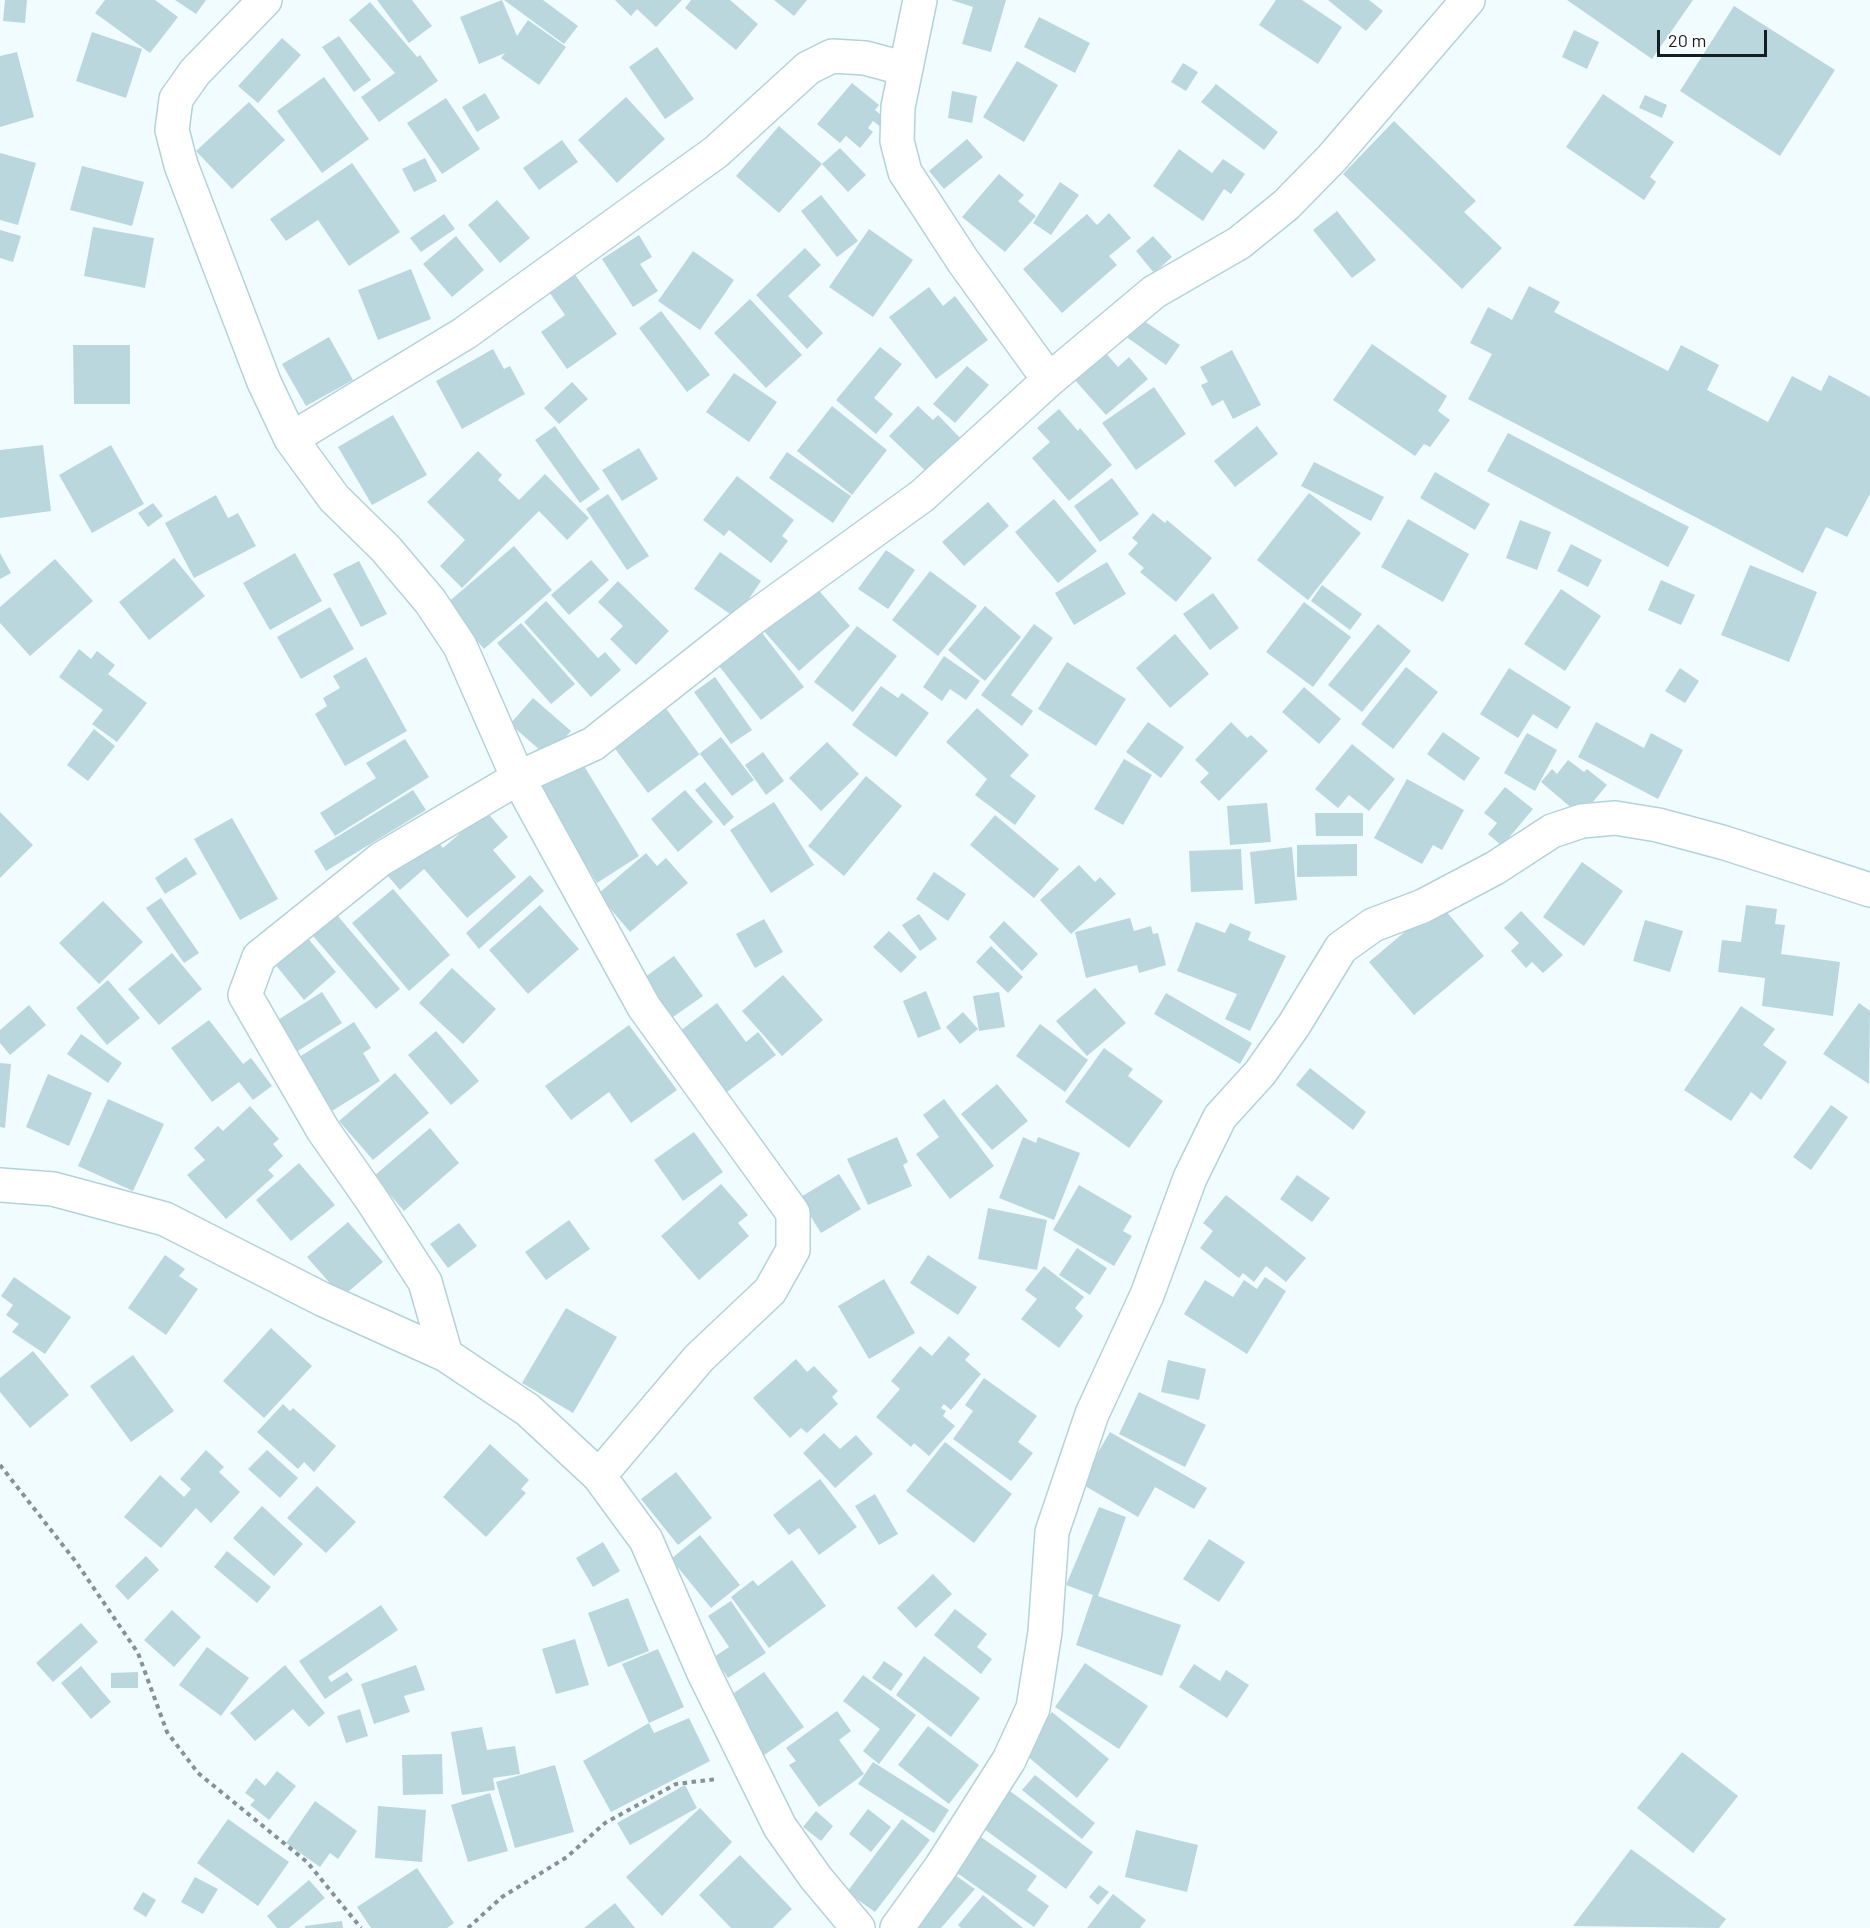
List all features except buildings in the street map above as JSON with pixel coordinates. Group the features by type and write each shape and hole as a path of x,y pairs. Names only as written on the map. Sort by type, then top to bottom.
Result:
{"street":[{"path":"265,0 195,72 182,90 176,99 172,130 181,165 264,382 291,439 334,498 386,549 430,601 460,646 518,778 644,1007 793,1213 793,1250 770,1291 699,1358 599,1476"},
{"path":"920,0 898,107 897,141 905,172 963,261 1049,380"},
{"path":"446,1355 425,1282 323,1130 245,995 260,957 381,859 518,778 593,744 753,618 922,496 1049,380 1154,292 1239,243 1286,205 1339,150 1468,0"},
{"path":"291,439 465,333 716,152 808,68 832,56 865,58 906,69"},
{"path":"897,1928 941,1867 1009,1760 1033,1708 1045,1632 1052,1532 1092,1413 1147,1295 1191,1178 1220,1117 1260,1073 1294,1025 1341,948 1374,925 1423,906 1495,868 1552,831 1582,821 1615,818 1658,825 1725,843 1870,890"},
{"path":"0,1185 53,1189 165,1219 322,1299 446,1355 528,1410 599,1476 646,1540 753,1775 786,1835 816,1878 858,1928"}],"path":[{"path":"0,1465 76,1562 138,1653 167,1732 192,1765 226,1798 307,1862 361,1928"},
{"path":"468,1928 502,1897 567,1857 605,1823 676,1784 753,1775"}]}
